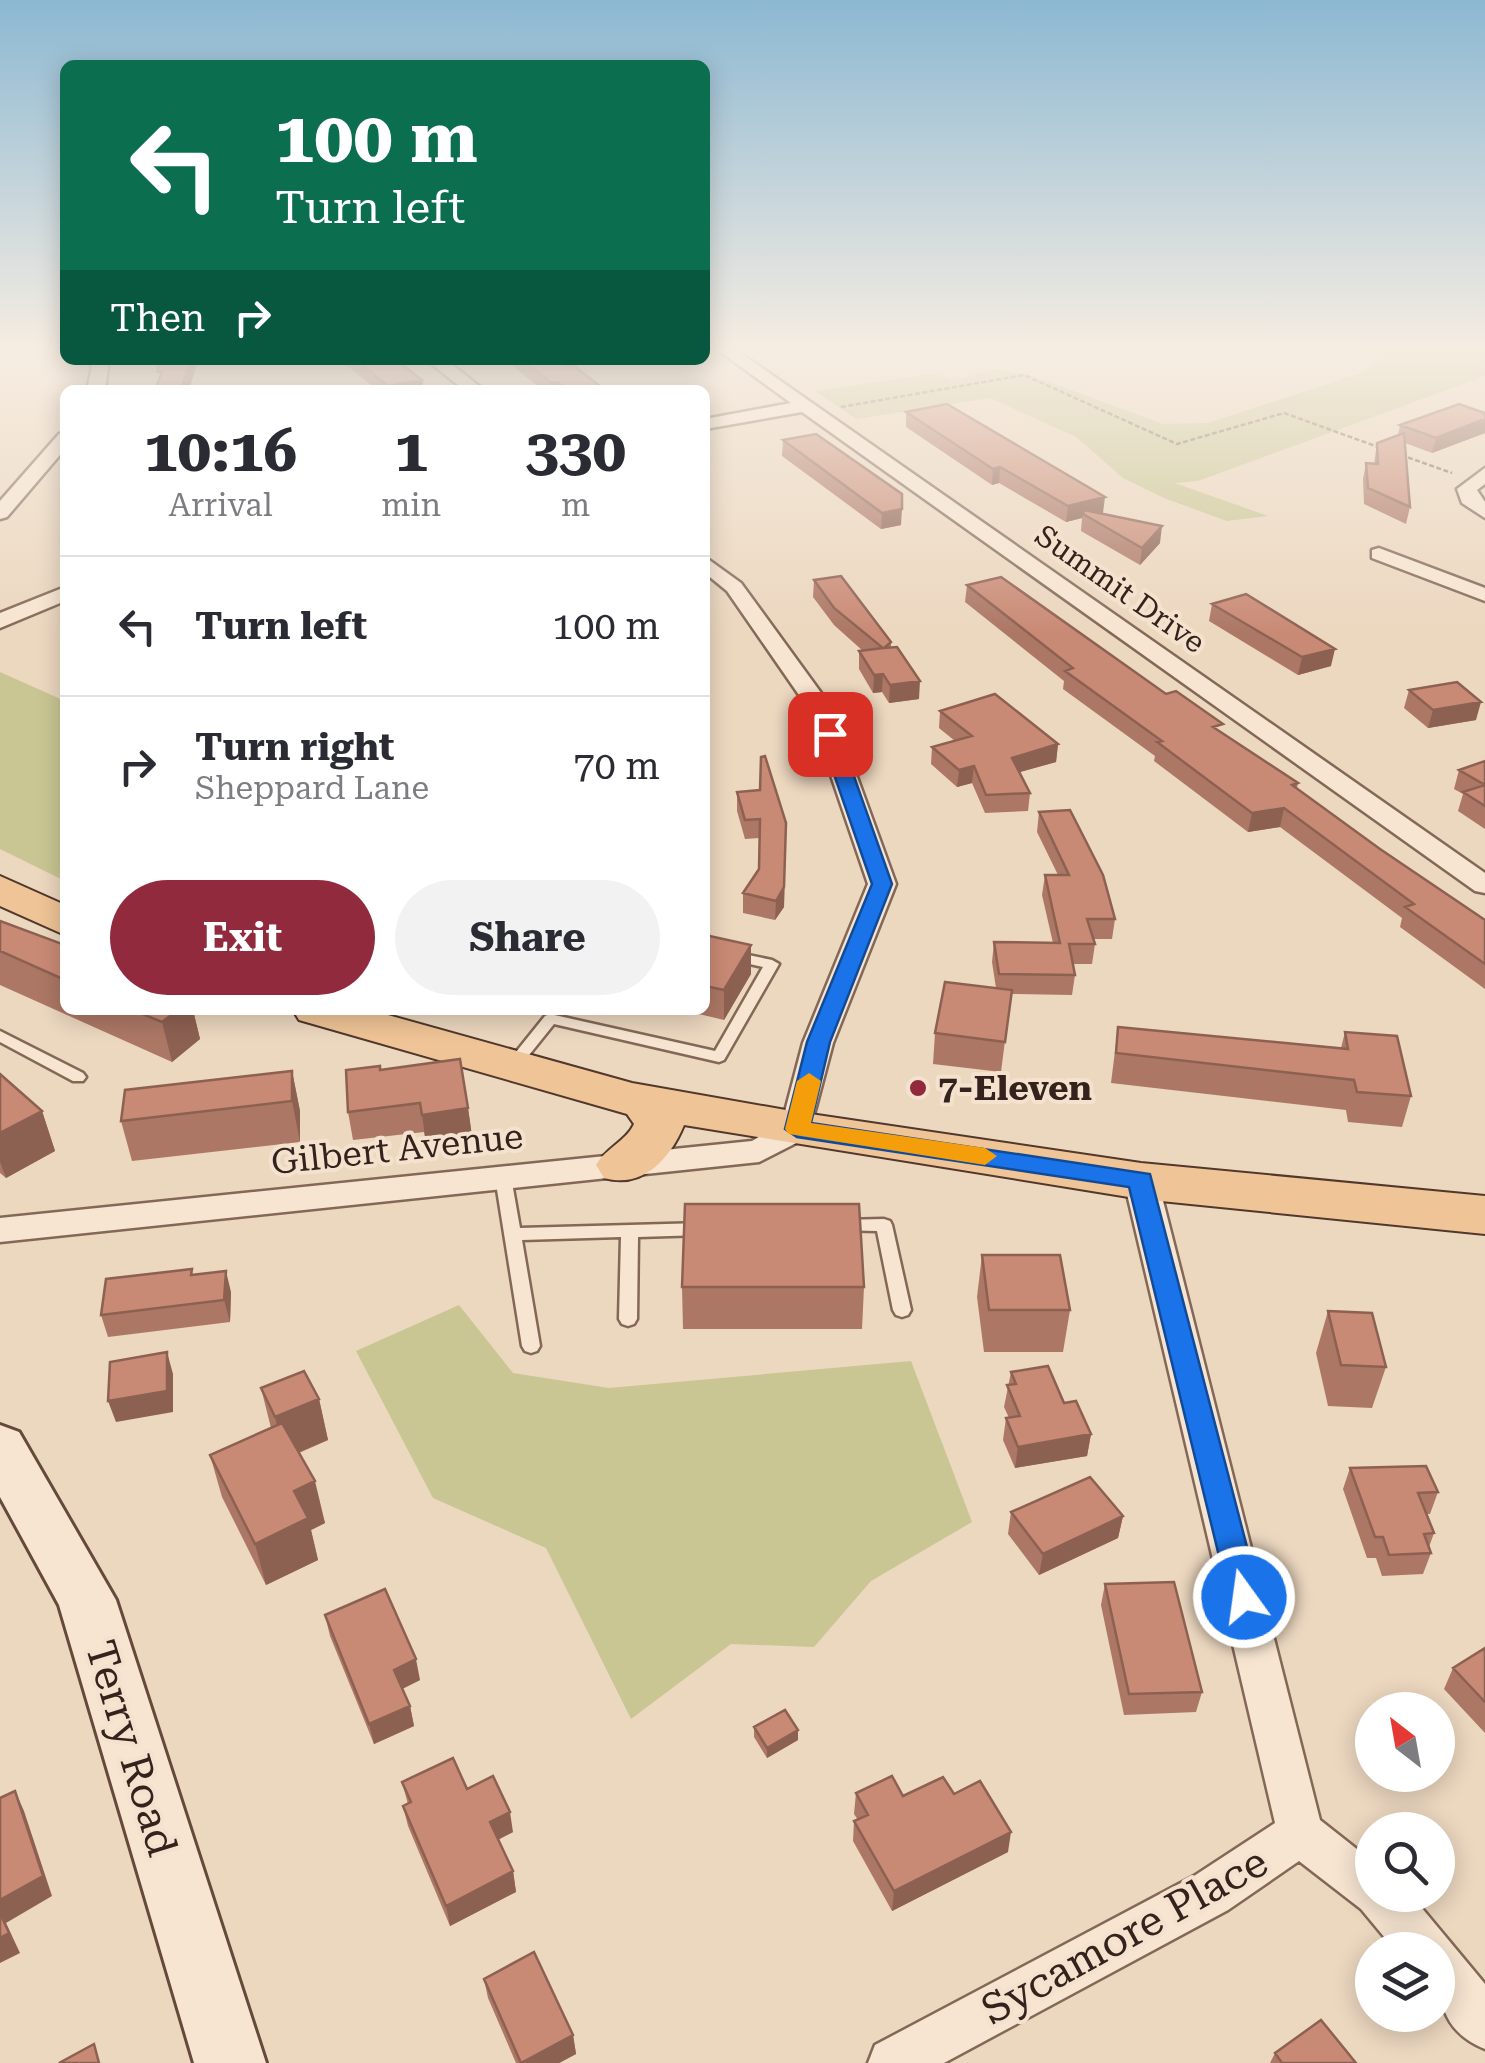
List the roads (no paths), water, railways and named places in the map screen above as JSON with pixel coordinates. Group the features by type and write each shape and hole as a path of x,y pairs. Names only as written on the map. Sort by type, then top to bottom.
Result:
{"main road":[{"path":"0,889 60,919"},
{"path":"333,1015 643,1101 797,1129 1141,1180 1485,1214"},
{"path":"622,1165 651,1144 660,1122 643,1101"}],"street":[{"name":"Summit Drive","path":"855,441 1485,885"},
{"path":"0,513 60,444"},
{"path":"1479,478 1467,488 1468,499 1485,512"},
{"path":"1380,554 1485,595"},
{"path":"710,568 734,587 820,708 882,884 818,1042 797,1129"},
{"path":"0,621 60,595"},
{"name":"Gilbert Avenue","path":"0,1230 758,1152 797,1129"},
{"path":"1141,1180 1144,1207 1300,1833 1355,1877"},
{"name":"Terry Road","path":"0,1448 87,1600 230,2063"},
{"name":"Sycamore Place","path":"893,2063 1211,1893 1300,1833"},
{"path":"1393,1912 1412,1932"},
{"path":"1455,1985 1485,2024"}],"lane":[{"path":"512,1067 550,1019 719,1057 772,964 710,951"},
{"path":"0,1036 78,1077"},
{"path":"503,1177 531,1346"},
{"path":"826,1226 884,1225 902,1310"},
{"path":"512,1234 728,1229"},
{"path":"628,1319 630,1231"}],"place":[{"name":"7-Eleven","path":"918,1088"}]}
